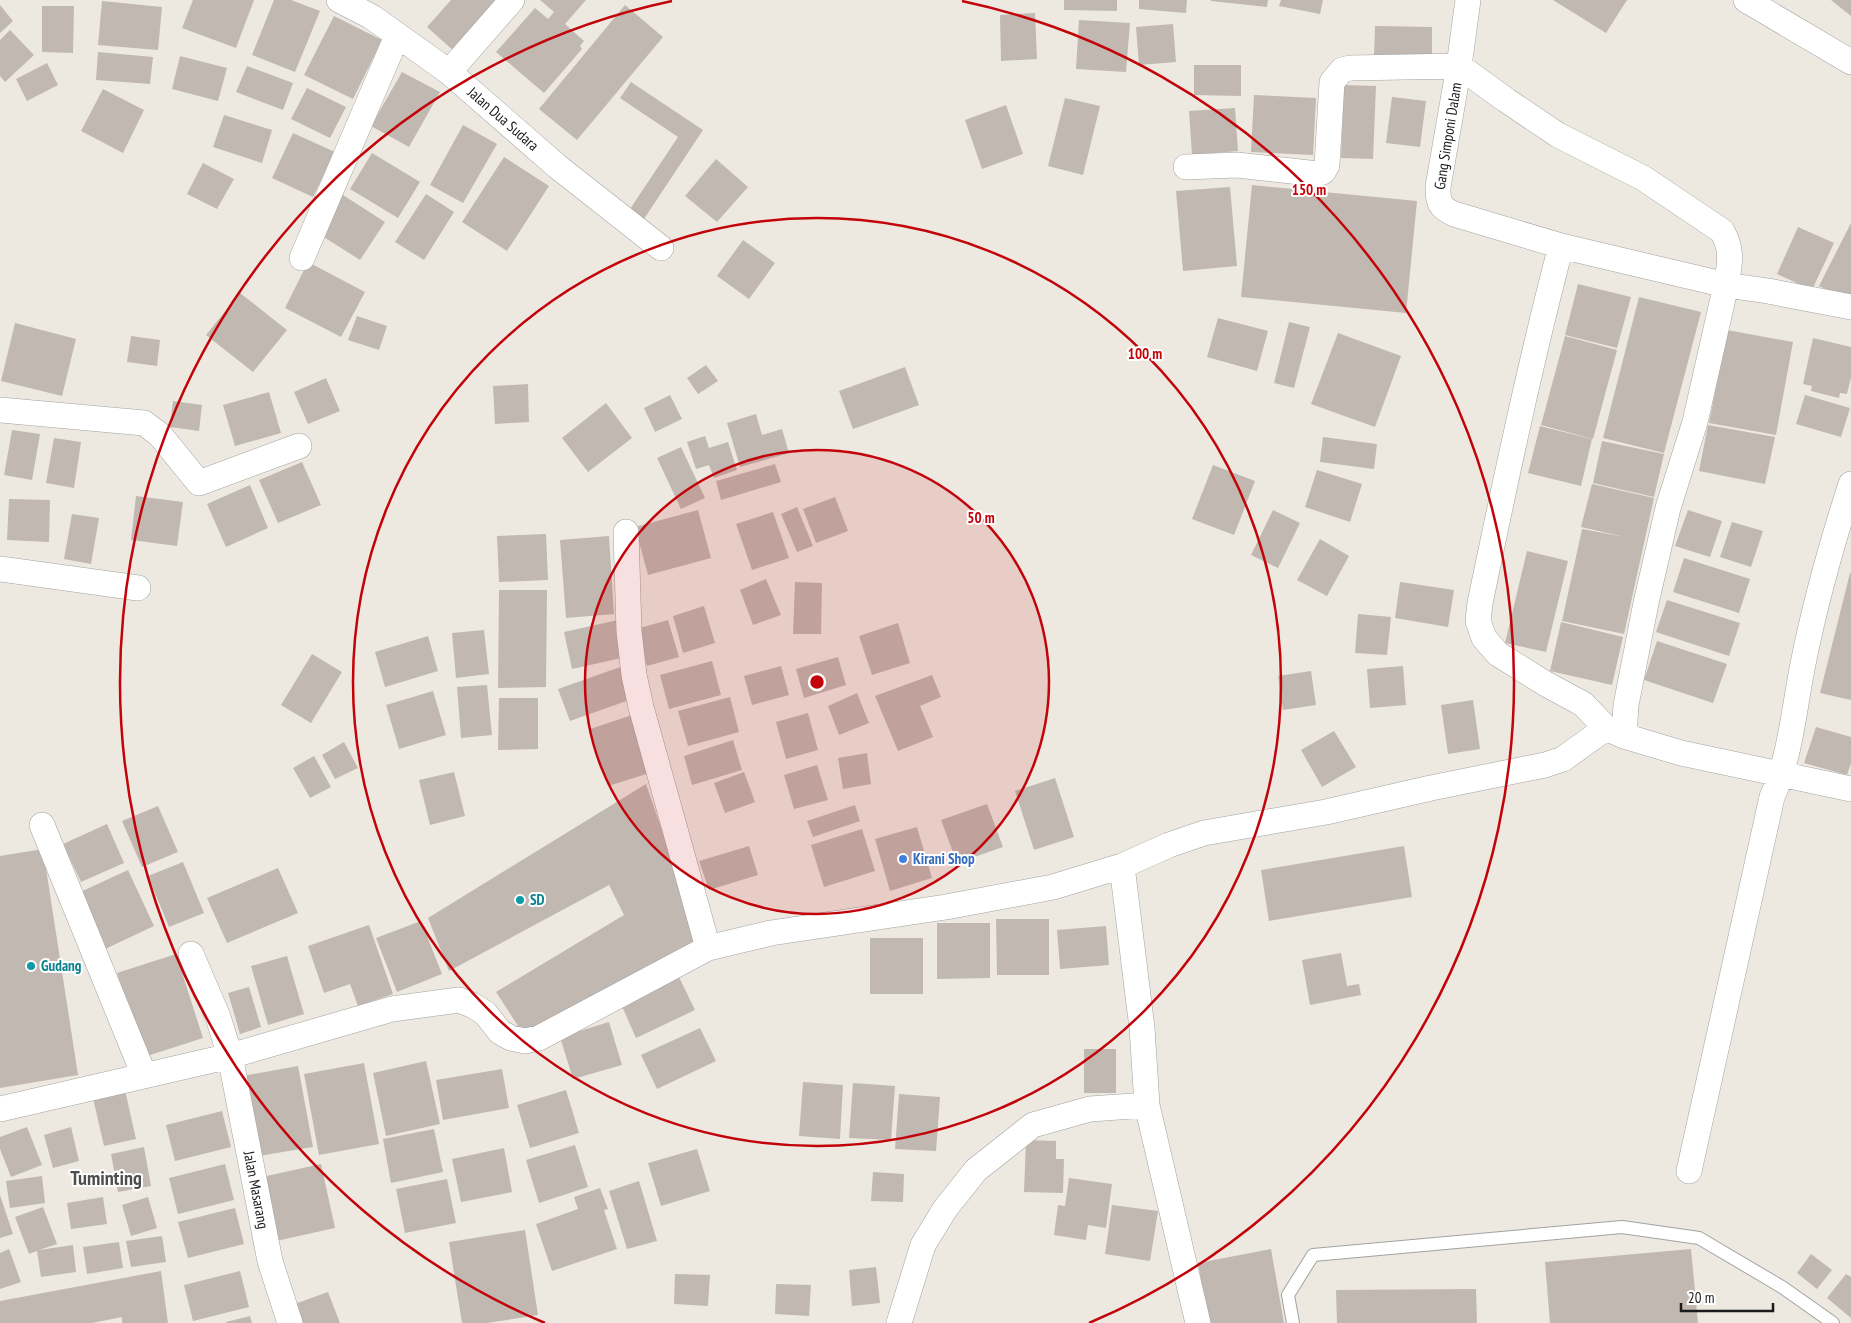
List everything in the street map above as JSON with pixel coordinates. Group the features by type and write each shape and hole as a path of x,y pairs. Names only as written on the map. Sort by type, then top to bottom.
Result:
{"street":[{"name":"Jalan Dua Sudara","path":"339,0 372,17 450,72 558,167 661,248"},
{"path":"450,72 512,0"},
{"name":"Gang Simponi Dalam","path":"1468,0 1459,66 1438,187 1438,200 1445,210 1454,214 1561,246"},
{"path":"1746,0 1851,62"},
{"path":"302,258 397,36"},
{"path":"0,1109 230,1056 392,1008 459,1000 485,1013 500,1032 511,1038 525,1041 539,1038 708,948 771,933 946,907 1053,888 1122,866 1169,845 1204,833 1326,812 1545,765 1563,759 1615,732 1626,705 1646,603 1668,508 1695,422 1726,285 1730,250 1728,241 1722,231 1643,178 1558,135 1459,66 1350,68 1342,70 1332,82 1327,165 1324,172 1318,174 1237,166 1186,167"},
{"path":"1851,307 1777,292 1726,285 1561,246 1514,443 1480,603 1478,621 1484,638 1498,654 1539,680 1583,704 1615,732 1681,753 1851,790"},
{"path":"0,410 144,424 160,435 199,483 299,446"},
{"path":"1689,1171 1772,797 1782,775 1803,664 1817,603 1832,542 1851,484"},
{"path":"626,532 629,632 634,675 641,707 708,948"},
{"path":"0,569 138,588"},
{"path":"42,825 144,1075"},
{"path":"1122,866 1142,1028 1147,1105 1198,1323"},
{"name":"Jalan Masarang","path":"191,954 218,1017 230,1056 270,1261 290,1323"},
{"path":"899,1323 923,1245 945,1209 976,1170 1033,1125 1090,1109 1147,1105"}],"lane":[{"path":"1293,1323 1288,1295 1313,1255 1622,1227 1699,1238 1782,1287 1833,1323"}],"building":[{"path":"193,0 254,0 236,48 182,28"},
{"path":"274,0 291,0 320,11 295,72 252,55"},
{"path":"451,0 495,0 500,4 456,53 427,27"},
{"path":"540,0 586,0 565,24 584,41 580,46 582,49 544,93 496,52 535,8 548,19 554,12"},
{"path":"1064,0 1117,0 1117,11 1064,10"},
{"path":"1139,0 1187,0 1186,13 1139,9"},
{"path":"1211,0 1268,0 1267,7"},
{"path":"1281,0 1323,0 1320,14 1279,6"},
{"path":"1553,0 1627,0 1606,33"},
{"path":"1831,0 1851,0 1851,16"},
{"path":"102,1 162,7 158,50 98,45"},
{"path":"0,5 13,21 0,33"},
{"path":"625,5 663,37 577,140 539,109"},
{"path":"42,6 74,6 73,53 42,52"},
{"path":"1035,13 1037,59 1001,61 1000,15"},
{"path":"334,16 382,40 353,99 304,75"},
{"path":"1079,20 1130,23 1126,72 1076,69"},
{"path":"1173,24 1176,62 1139,65 1136,27"},
{"path":"1375,26 1432,27 1432,57 1374,56"},
{"path":"10,30 34,55 5,82 0,76 0,40"},
{"path":"98,52 153,57 150,84 96,80"},
{"path":"180,56 227,68 218,101 172,89"},
{"path":"47,63 58,85 27,101 16,79"},
{"path":"1194,65 1241,65 1241,96 1194,95"},
{"path":"247,66 293,83 283,110 236,92"},
{"path":"402,72 440,92 409,147 371,126"},
{"path":"631,82 703,130 644,219 630,209 678,137 620,98"},
{"path":"1344,85 1376,86 1373,159 1341,158"},
{"path":"307,88 346,107 330,138 291,119"},
{"path":"103,89 144,110 123,153 81,131"},
{"path":"1254,95 1316,98 1313,155 1251,152"},
{"path":"1392,97 1426,101 1420,147 1386,143"},
{"path":"1065,98 1100,106 1083,175 1048,166"},
{"path":"1006,105 1023,154 982,169 965,120"},
{"path":"1235,108 1238,151 1192,155 1189,111"},
{"path":"224,115 272,130 262,163 213,147"},
{"path":"463,125 497,144 463,203 430,185"},
{"path":"293,133 335,152 313,197 272,178"},
{"path":"372,153 420,182 398,218 350,189"},
{"path":"504,157 549,186 507,251 462,222"},
{"path":"716,159 748,187 717,222 685,196"},
{"path":"203,163 234,179 217,209 187,194"},
{"path":"1252,185 1417,201 1406,313 1241,297"},
{"path":"1230,187 1237,266 1183,271 1176,191"},
{"path":"426,194 454,212 424,260 395,242"},
{"path":"343,195 385,222 360,260 319,234"},
{"path":"1851,223 1851,301 1819,286"},
{"path":"1798,227 1834,243 1812,290 1777,274"},
{"path":"743,240 775,263 749,299 717,276"},
{"path":"308,262 365,292 341,337 285,308"},
{"path":"1578,284 1631,297 1617,348 1565,335"},
{"path":"240,293 287,330 253,372 206,335"},
{"path":"1639,297 1701,312 1664,453 1603,438"},
{"path":"357,316 387,326 379,350 348,340"},
{"path":"1218,318 1268,331 1257,371 1207,357"},
{"path":"1289,322 1310,327 1294,388 1274,383"},
{"path":"15,323 76,339 62,396 1,381"},
{"path":"1727,330 1793,342 1776,435 1709,423"},
{"path":"1338,333 1401,356 1375,427 1311,404"},
{"path":"131,336 160,340 157,366 127,362"},
{"path":"1565,336 1617,350 1593,439 1541,425"},
{"path":"1813,338 1851,347 1851,377 1847,394 1840,393 1839,398 1811,391 1812,386 1803,384"},
{"path":"706,365 718,381 698,394 687,378"},
{"path":"905,367 919,405 853,429 839,391"},
{"path":"326,378 340,411 308,424 294,392"},
{"path":"528,384 529,422 495,424 493,386"},
{"path":"269,392 281,433 235,446 223,405"},
{"path":"670,395 682,419 655,432 644,408"},
{"path":"1805,395 1850,408 1841,437 1796,424"},
{"path":"173,401 202,405 199,431 170,427"},
{"path":"606,403 632,438 588,472 562,438"},
{"path":"756,414 762,435 782,429 789,453 740,467 727,423"},
{"path":"1708,425 1775,437 1765,484 1699,471"},
{"path":"1540,426 1592,439 1581,486 1528,473"},
{"path":"12,430 40,434 32,480 4,475"},
{"path":"705,436 709,448 728,442 737,470 714,478 709,465 696,469 687,442"},
{"path":"1323,437 1377,444 1374,469 1320,462"},
{"path":"54,438 81,442 74,488 46,483"},
{"path":"1602,441 1664,454 1654,497 1593,483"},
{"path":"681,447 705,498 681,509 657,458"},
{"path":"302,462 321,505 278,523 259,480"},
{"path":"775,464 781,482 721,500 716,481"},
{"path":"1213,465 1255,481 1234,535 1192,519"},
{"path":"1317,470 1362,484 1350,522 1305,507"},
{"path":"1592,484 1654,498 1624,634 1562,621 1582,529 1625,537 1581,527"},
{"path":"250,485 268,528 226,547 207,504"},
{"path":"136,496 183,502 177,546 131,540"},
{"path":"835,497 848,531 816,543 803,509"},
{"path":"9,499 50,500 49,542 7,540"},
{"path":"797,507 813,546 797,552 781,514"},
{"path":"698,510 711,558 648,575 635,527"},
{"path":"1273,510 1300,523 1278,568 1251,555"},
{"path":"1688,510 1722,521 1710,557 1675,546"},
{"path":"773,512 789,558 752,570 736,524"},
{"path":"72,514 99,518 91,564 64,559"},
{"path":"1732,522 1763,531 1751,567 1720,557"},
{"path":"546,534 548,580 499,582 497,536"},
{"path":"609,536 614,614 566,618 560,540"},
{"path":"1320,539 1349,556 1327,596 1297,580"},
{"path":"1527,551 1568,561 1546,652 1505,643"},
{"path":"1684,558 1750,579 1739,613 1673,592"},
{"path":"1851,573 1851,700 1820,693"},
{"path":"766,579 781,615 753,625 740,590"},
{"path":"795,582 822,583 821,634 793,634"},
{"path":"1400,582 1454,590 1448,627 1395,618"},
{"path":"499,590 547,590 546,687 498,688"},
{"path":"1667,600 1740,623 1729,656 1656,632"},
{"path":"704,606 715,643 683,653 673,616"},
{"path":"1358,614 1391,617 1387,655 1355,653"},
{"path":"618,620 626,657 572,669 564,632"},
{"path":"668,620 679,657 647,666 636,629"},
{"path":"1561,622 1623,637 1612,685 1550,671"},
{"path":"898,623 910,663 872,675 859,636"},
{"path":"484,630 489,674 456,678 452,633"},
{"path":"428,636 438,671 385,687 375,652"},
{"path":"1657,641 1727,664 1713,703 1644,680"},
{"path":"312,654 342,672 311,723 281,705"},
{"path":"838,657 846,685 804,698 796,669"},
{"path":"712,661 721,695 669,709 660,675"},
{"path":"623,666 635,698 570,721 558,689"},
{"path":"781,666 789,695 752,705 744,676"},
{"path":"1403,666 1406,705 1370,708 1367,669"},
{"path":"1311,671 1316,705 1283,710 1278,676"},
{"path":"932,675 941,697 920,706 933,737 898,751 875,696"},
{"path":"487,685 492,735 461,738 457,687"},
{"path":"433,691 446,735 399,749 386,705"},
{"path":"857,693 869,723 839,735 828,706"},
{"path":"730,697 739,732 688,746 678,711"},
{"path":"499,698 538,698 538,749 498,750"},
{"path":"1473,700 1480,749 1448,754 1441,705"},
{"path":"638,713 656,771 608,786 590,729"},
{"path":"808,713 818,750 786,759 776,722"},
{"path":"1816,727 1851,737 1851,763 1847,775 1804,763"},
{"path":"1334,731 1356,767 1322,787 1301,750"},
{"path":"733,740 742,770 692,785 684,756"},
{"path":"344,742 358,768 335,779 322,755"},
{"path":"867,753 871,784 843,789 838,758"},
{"path":"314,756 331,787 310,798 293,768"},
{"path":"817,765 828,800 794,809 784,775"},
{"path":"454,772 465,816 430,825 419,780"},
{"path":"744,772 755,802 725,813 714,783"},
{"path":"1055,778 1074,837 1034,850 1015,791"},
{"name":"SD","path":"646,784 702,946 524,1035 496,992 624,915 609,885 449,971 428,918"},
{"path":"987,804 1003,847 957,863 941,820"},
{"path":"855,805 860,821 813,837 807,821"},
{"path":"158,806 178,852 142,867 122,821"},
{"path":"107,824 124,863 81,882 63,844"},
{"name":"Kirani Shop","path":"917,827 932,878 890,891 875,839"},
{"path":"862,829 875,871 824,887 811,845"},
{"path":"749,846 758,875 709,890 699,861"},
{"path":"1404,846 1412,897 1269,921 1261,870"},
{"name":"Gudang","path":"43,849 78,1075 0,1088 0,856"},
{"path":"183,862 204,913 169,927 148,876"},
{"path":"278,868 298,913 227,943 207,898"},
{"path":"128,870 154,926 103,950 76,894"},
{"path":"996,919 1049,919 1049,975 997,975"},
{"path":"421,921 442,974 397,992 376,938"},
{"path":"937,923 990,923 990,978 937,979"},
{"path":"369,925 393,994 358,1006 350,984 324,993 308,946"},
{"path":"1106,926 1109,965 1060,969 1057,930"},
{"path":"870,938 923,938 923,994 870,994"},
{"path":"1341,953 1347,986 1359,984 1361,995 1310,1005 1302,960"},
{"path":"176,954 203,1038 144,1057 117,973"},
{"path":"287,956 304,1014 268,1025 251,966"},
{"path":"679,977 695,1010 636,1038 621,1004"},
{"path":"249,987 261,1027 240,1034 228,993"},
{"path":"609,1022 622,1065 573,1079 560,1037"},
{"path":"700,1028 716,1061 657,1089 641,1055"},
{"path":"1084,1049 1116,1049 1116,1093 1084,1093"},
{"path":"426,1061 440,1124 386,1136 373,1073"},
{"path":"364,1063 379,1144 319,1155 304,1074"},
{"path":"298,1066 313,1147 252,1157 237,1077"},
{"path":"502,1069 509,1108 443,1120 436,1080"},
{"path":"803,1082 843,1085 840,1139 799,1136"},
{"path":"853,1083 895,1086 891,1140 849,1138"},
{"path":"125,1090 136,1139 104,1146 93,1098"},
{"path":"566,1090 579,1133 530,1148 517,1105"},
{"path":"899,1094 940,1097 936,1151 895,1149"},
{"path":"222,1111 231,1147 175,1161 166,1125"},
{"path":"27,1127 42,1165 11,1177 0,1149 0,1137"},
{"path":"71,1127 79,1161 53,1168 44,1135"},
{"path":"434,1129 443,1172 391,1183 383,1139"},
{"path":"1026,1140 1056,1141 1056,1159 1064,1159 1063,1193 1024,1192"},
{"path":"575,1145 588,1187 539,1203 526,1160"},
{"path":"144,1147 151,1186 118,1192 111,1154"},
{"path":"504,1148 512,1192 461,1202 452,1159"},
{"path":"697,1149 710,1191 661,1206 648,1163"},
{"path":"225,1164 234,1200 178,1214 169,1178"},
{"path":"321,1164 335,1228 276,1241 262,1177"},
{"path":"873,1172 904,1174 903,1202 871,1201"},
{"path":"42,1176 45,1203 10,1208 6,1181"},
{"path":"1069,1178 1112,1184 1106,1228 1088,1225 1086,1240 1054,1235 1058,1205 1065,1206"},
{"path":"447,1179 456,1223 405,1233 396,1189"},
{"path":"639,1181 657,1241 627,1249 609,1191"},
{"path":"600,1188 608,1209 604,1210 617,1249 552,1271 536,1224 578,1209 574,1197"},
{"path":"0,1195 13,1234 0,1238"},
{"path":"103,1197 107,1224 71,1229 67,1203"},
{"path":"148,1197 157,1228 131,1236 122,1205"},
{"path":"1112,1205 1158,1211 1150,1261 1105,1254"},
{"path":"43,1207 57,1244 39,1250 73,1245 76,1272 41,1277 37,1251 29,1254 15,1217"},
{"path":"235,1208 244,1244 188,1258 178,1222"},
{"path":"525,1230 538,1315 487,1323 462,1323 449,1242"},
{"path":"162,1236 166,1262 131,1267 126,1241"},
{"path":"119,1242 123,1268 87,1274 83,1247"},
{"path":"9,1249 21,1282 0,1289 0,1253"},
{"path":"1271,1249 1284,1323 1209,1323 1198,1263"},
{"path":"1691,1249 1698,1323 1550,1323 1545,1262"},
{"path":"1811,1254 1832,1270 1817,1289 1797,1273"},
{"path":"876,1267 880,1303 852,1306 849,1270"},
{"path":"161,1271 168,1323 122,1323 122,1317 92,1323 0,1323 0,1301"},
{"path":"240,1271 249,1307 193,1321 184,1285"},
{"path":"675,1274 710,1275 708,1306 674,1304"},
{"path":"1846,1274 1851,1277 1851,1318 1827,1298"},
{"path":"776,1284 811,1285 809,1316 775,1314"},
{"path":"1476,1289 1477,1323 1337,1323 1336,1290"},
{"path":"328,1292 340,1323 295,1323 289,1306"},
{"path":"250,1316 252,1323 226,1323 226,1322"}],"place":[{"name":"Kirani Shop","path":"903,859"},
{"name":"SD","path":"520,900"},
{"name":"Gudang","path":"31,966"}],"district":[{"name":"Tuminting","path":"106,1178"}]}
